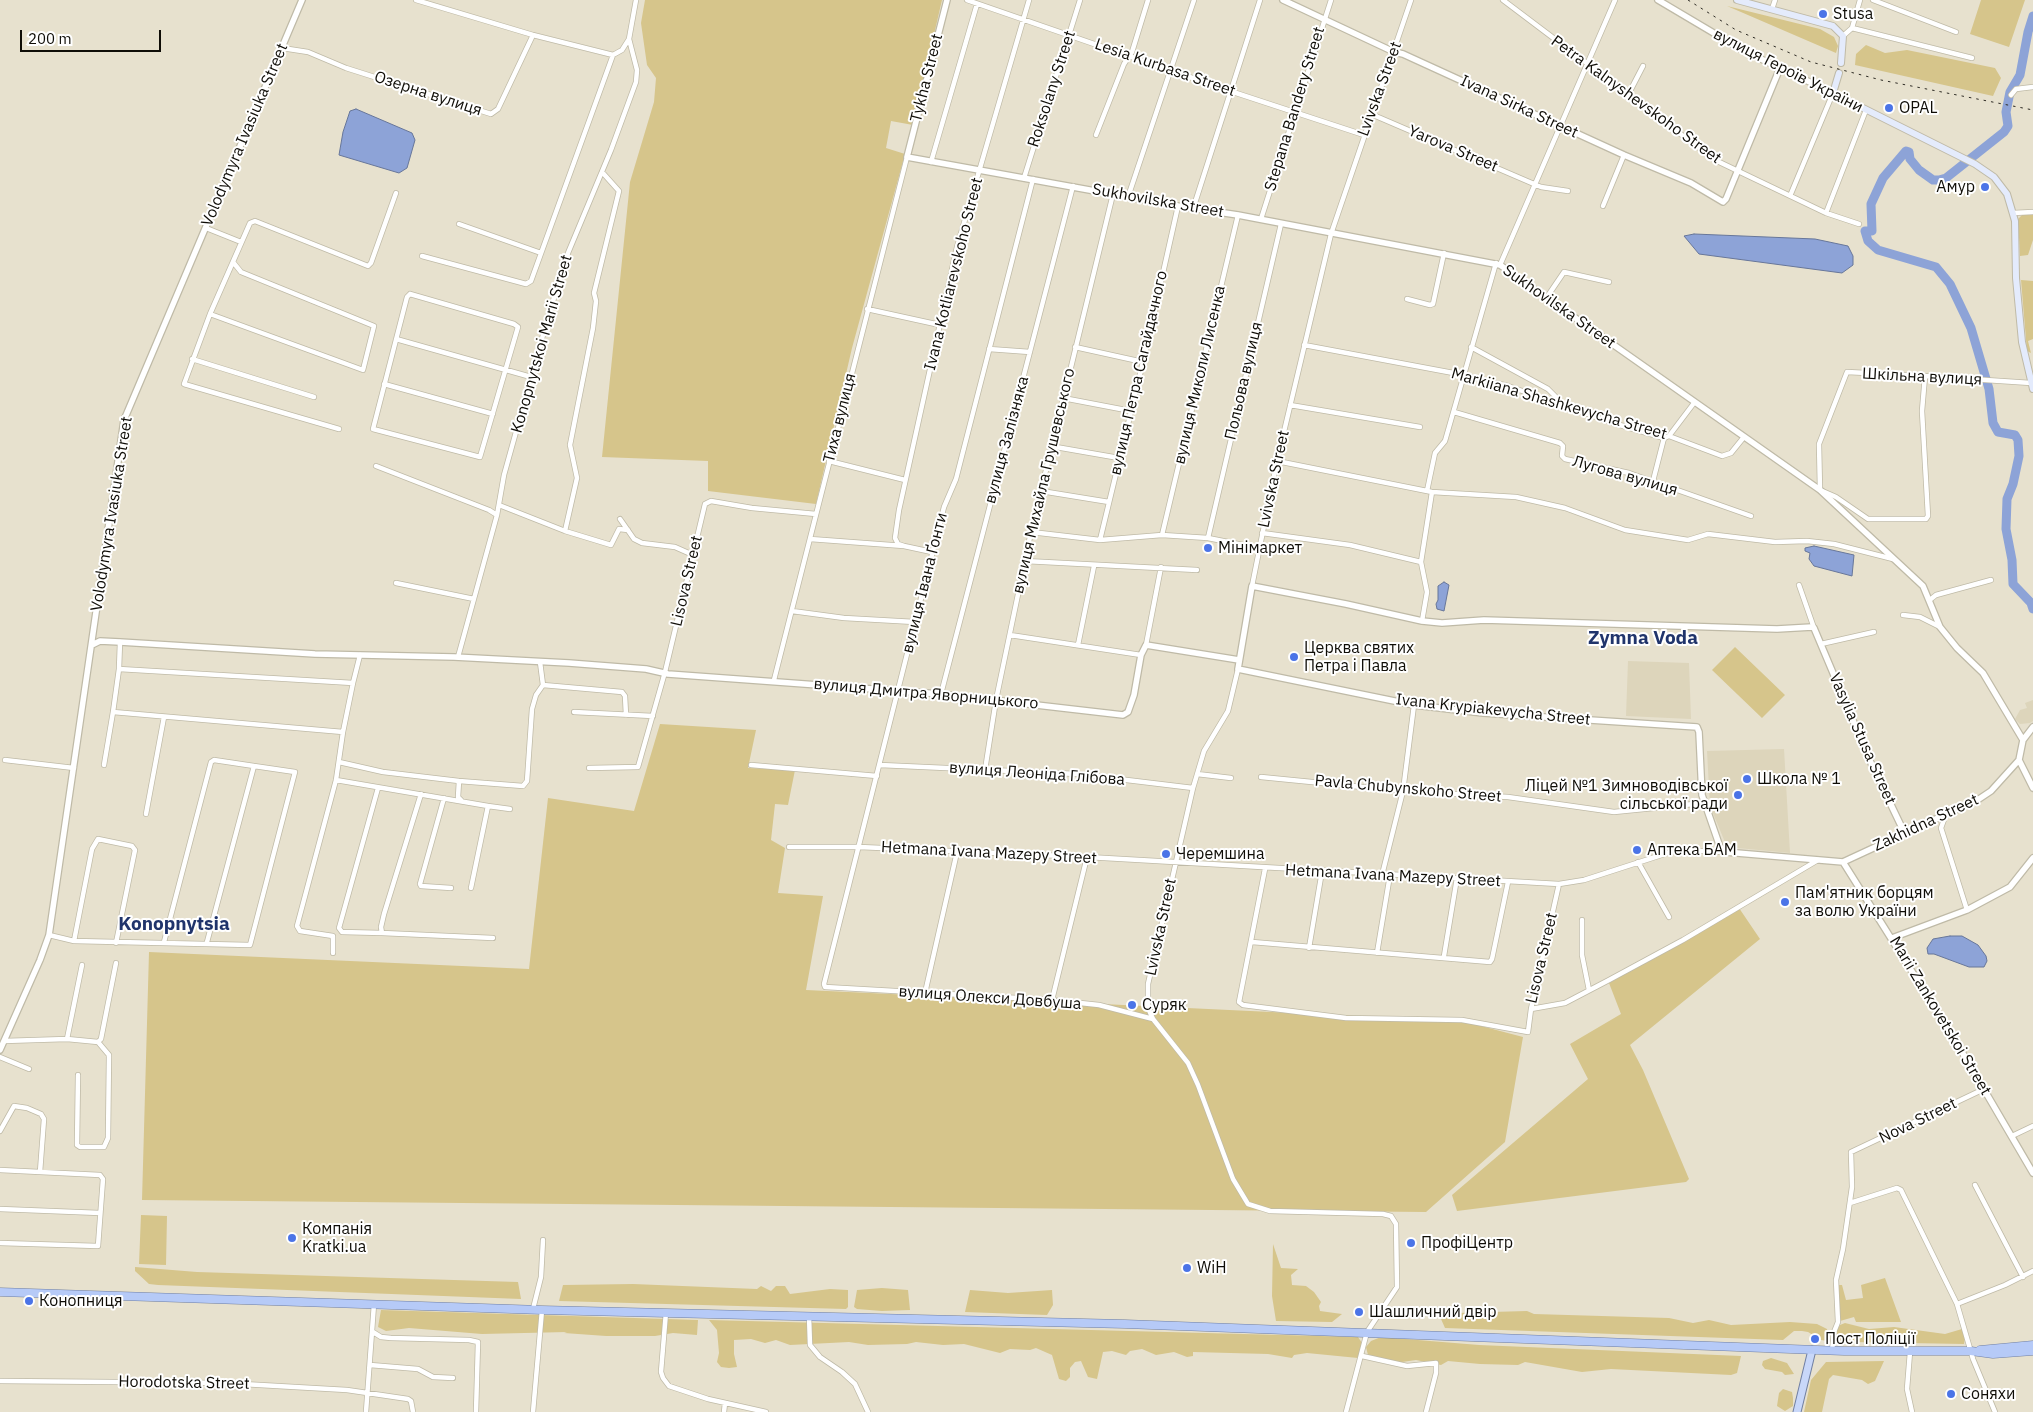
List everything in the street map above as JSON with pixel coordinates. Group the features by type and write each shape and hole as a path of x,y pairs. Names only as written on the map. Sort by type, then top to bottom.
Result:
{"highway":[{"path":"0,1292 542,1310 1367,1332 1832,1351 1971,1351 2033,1344"},
{"path":"1971,1351 1993,1354 2033,1351"}],"main road":[{"path":"1737,0 1754,3 1833,26 1843,36 1841,63"},
{"path":"1833,93 1839,73"},
{"name":"вулиця Героїв України","path":"1833,93 1975,164 2002,186 2013,213 2019,313 2024,358 2032,386"},
{"path":"1797,1412 1812,1350"}],"street":[{"name":"Volodymyra Ivasiuka Street","path":"0,1050 40,960 49,934 124,420 302,0"},
{"path":"416,0 532,36 613,55 619,53 629,39 636,0"},
{"name":"Tykha Street","path":"907,156 947,0"},
{"name":"Lesia Kurbasa Street","path":"967,0 1171,71 1364,135"},
{"name":"Ivana Kotliarevskoho Street","path":"904,546 898,544 895,538 905,480 957,247 1028,0"},
{"name":"Roksolany Street","path":"1024,178 1080,0"},
{"path":"1096,135 1124,64 1130,56 1148,0"},
{"path":"1128,197 1194,0"},
{"path":"1193,209 1260,0"},
{"name":"Ivana Sirka Street","path":"1283,0 1394,52 1403,54 1624,155 1690,183 1719,201 1726,199 1737,172"},
{"name":"Stepana Bandery Street","path":"1261,219 1331,0"},
{"name":"Lvivska Street","path":"1153,1019 1148,1002 1148,984 1175,862 1204,751 1228,711 1238,669 1258,548 1331,234 1411,0"},
{"name":"Petra Kalnyshevskoho Street","path":"1503,0 1715,160 1790,196 1859,224"},
{"path":"1422,621 1427,592 1421,562 1435,453 1445,441 1471,348 1498,264 1615,0"},
{"name":"вулиця Героїв України","path":"1658,0 1744,51 1833,93"},
{"path":"1772,9 1775,0"},
{"path":"1843,36 1852,28 1860,0"},
{"path":"1872,0 1956,32"},
{"path":"930,162 976,4"},
{"path":"1852,28 1972,58"},
{"name":"Озерна вулиця","path":"282,48 308,52 346,68 491,114 498,109 532,36"},
{"name":"Konopnytskoi Marii Street","path":"458,657 497,516 504,475 568,253 602,172 636,82 637,70 629,39"},
{"path":"422,256 526,284 531,281 613,55"},
{"path":"1628,95 1643,66"},
{"path":"1737,172 1780,68"},
{"path":"2011,95 2016,90 2033,87"},
{"path":"1790,196 1833,93"},
{"path":"1826,212 1866,110"},
{"name":"Yarova Street","path":"1371,114 1534,185 1552,191 1568,191"},
{"path":"1603,206 1624,155"},
{"name":"Sukhovilska Street","path":"907,156 979,171 1073,186 1193,209 1261,219 1331,234 1498,264 1820,490 1923,586 1931,599 1940,627 1957,648 1983,673 2023,740"},
{"name":"Тиха вулиця","path":"774,680 907,156"},
{"path":"566,531 578,478 570,445 592,328 596,301 594,293 618,191 602,172"},
{"name":"вулиця Івана Ґонти","path":"825,988 824,984 899,691 932,552 947,496 956,479 1033,180"},
{"name":"вулиця Залізняка","path":"941,694 1073,186"},
{"path":"339,429 185,385 184,382 210,314 248,225 255,221 368,266 371,263 396,193"},
{"name":"вулиця Михайла Грушевського","path":"985,770 996,700 1050,446 1113,194"},
{"name":"вулиця Петра Сагайдачного","path":"1100,540 1178,206"},
{"path":"2013,213 2033,212"},
{"name":"вулиця Миколи Лисенка","path":"1162,535 1238,215"},
{"path":"459,224 541,253"},
{"name":"Польова вулиця","path":"1208,538 1281,224"},
{"path":"206,228 241,242"},
{"path":"1408,299 1430,305 1433,304 1444,253"},
{"path":"210,314 360,370 365,368 374,326 241,272 233,262"},
{"path":"1547,298 1564,272 1609,282"},
{"path":"410,294 517,325 518,328 480,457 375,431 373,423 396,339 407,297 410,294"},
{"path":"867,309 940,325"},
{"path":"396,339 531,377"},
{"name":"Markiiana Shashkevycha Street","path":"1304,345 1464,375 1508,386 1555,403 1722,456 1730,453 1744,437"},
{"path":"1075,347 1143,362"},
{"path":"1471,348 1548,389 1556,397 1555,403"},
{"path":"989,349 1030,352"},
{"path":"192,359 314,397"},
{"name":"Шкільна вулиця","path":"1820,490 1819,444 1847,372 1990,380 2032,386"},
{"path":"1820,490 1868,519 1926,519 1928,516 1922,411 1925,376"},
{"path":"384,384 493,414"},
{"path":"1062,398 1131,411"},
{"path":"1653,481 1667,437 1694,403"},
{"path":"1290,405 1420,427"},
{"name":"Лугова вулиця","path":"1454,412 1560,443 1563,446 1562,456 1565,459 1602,466 1653,481 1751,516"},
{"path":"1050,446 1119,458"},
{"path":"829,461 905,480"},
{"path":"1277,461 1430,491 1516,497 1565,508 1625,530 1688,540 1708,534 1775,542 1807,541 1834,544 1894,559"},
{"path":"376,466 489,510 497,516"},
{"path":"1041,491 1109,502"},
{"name":"Lisova Street","path":"589,768 638,767 653,716 705,504 710,500 752,508 816,514"},
{"path":"498,505 566,531 611,545 619,529 628,530"},
{"path":"620,519 634,539 642,544 675,547 693,555"},
{"path":"1031,532 1100,540 1162,535 1208,538 1258,548"},
{"path":"1262,533 1350,546 1421,562"},
{"path":"810,539 904,546 932,552"},
{"path":"1025,561 1197,570"},
{"path":"1078,645 1094,566"},
{"path":"1010,635 1142,655 1146,645 1160,567"},
{"path":"1931,599 1936,595 1991,580"},
{"path":"396,583 474,599"},
{"name":"Vasylia Stusa Street","path":"1799,585 1814,628 1871,763 1904,832"},
{"path":"1252,586 1442,624 1484,620 1814,628"},
{"path":"792,611 844,618 915,622"},
{"path":"1903,615 1920,617 1940,627"},
{"path":"1822,644 1874,632"},
{"name":"вулиця Дмитра Яворницького","path":"92,646 100,642 120,642 360,656 458,657 540,662 941,694 1124,716 1128,712 1134,695 1142,655"},
{"path":"104,765 119,669 120,642"},
{"path":"1146,645 1239,660"},
{"path":"333,953 333,936 300,931 297,926 336,780 339,762 338,753 360,656"},
{"path":"339,762 383,772 459,782 523,786 526,784 532,709 536,695 543,685 540,662"},
{"path":"119,669 354,683"},
{"name":"Ivana Krypiakevycha Street","path":"1238,669 1414,705 1493,714 1692,725 1697,727 1699,732 1701,787 1704,803"},
{"path":"543,685 622,692 625,696 626,715"},
{"path":"1382,875 1403,791 1414,705"},
{"path":"112,712 343,732"},
{"path":"574,712 653,716"},
{"path":"146,814 164,717"},
{"path":"2033,727 2023,740 2020,760 2033,788"},
{"path":"5,760 74,768"},
{"name":"Zakhidna Street","path":"1843,862 1991,791 2020,760"},
{"path":"49,934 74,942 116,943 207,942 248,946 251,943 295,772 211,762 164,942"},
{"path":"751,765 877,776"},
{"name":"вулиця Леоніда Глібова","path":"880,765 1077,774 1193,788"},
{"path":"207,942 254,766"},
{"path":"1197,774 1231,778"},
{"name":"Pavla Chubynskoho Street","path":"1261,777 1403,791 1508,797 1614,812 1704,803"},
{"path":"336,780 488,806 510,808"},
{"path":"459,782 458,797 461,800"},
{"path":"378,788 339,928 342,932 493,938"},
{"path":"382,934 381,927 384,914 421,794"},
{"path":"444,798 420,884 421,886 451,888"},
{"path":"1704,803 1717,843 1725,852"},
{"path":"471,888 488,806"},
{"path":"1946,814 1942,828 1967,910"},
{"path":"74,942 92,849 98,839 132,846 135,850 116,943"},
{"name":"Hetmana Ivana Mazepy Street","path":"788,847 859,847 1175,862 1559,884 1584,880 1677,850 1843,862"},
{"path":"925,993 957,852"},
{"path":"1052,1000 1087,858"},
{"path":"1892,938 1967,910 2010,887 2033,858"},
{"path":"1531,1009 1554,1007 1588,990 1683,940 1818,860"},
{"path":"1638,862 1669,917"},
{"name":"Marii Zankovetskoi Street","path":"1843,862 1892,938 2033,1173"},
{"path":"1265,868 1252,942 1377,953 1444,956 1485,962 1491,961 1508,882"},
{"path":"1309,948 1322,871"},
{"path":"1377,953 1390,875"},
{"path":"1444,956 1456,878"},
{"name":"Lisova Street","path":"1252,942 1239,1002 1243,1005 1346,1018 1462,1020 1528,1032 1531,1009 1559,884"},
{"path":"1582,920 1582,955 1588,990"},
{"path":"98,1042 101,1039 116,963"},
{"path":"67,1039 82,965"},
{"name":"вулиця Олекси Довбуша","path":"825,988 1052,1000 1100,1005 1153,1019"},
{"path":"1153,1019 1188,1063 1198,1084 1232,1179 1248,1204 1270,1211 1383,1214 1391,1216 1396,1224 1397,1287 1367,1332 1346,1412"},
{"path":"4,1041 67,1039 98,1042 109,1055 108,1138 104,1147 80,1147 77,1144 78,1075"},
{"path":"0,1057 29,1069"},
{"name":"Nova Street","path":"1850,1202 1851,1152 1984,1089"},
{"path":"0,1131 14,1106 27,1108 41,1114 44,1119 40,1172"},
{"path":"2012,1136 2033,1126"},
{"path":"0,1170 100,1175 103,1179 98,1246 0,1243"},
{"path":"1975,1185 2022,1277"},
{"path":"1832,1351 1834,1332 1838,1322 1836,1280 1843,1250 1850,1202 1897,1188 1901,1190 1957,1304 1971,1351 1995,1412"},
{"path":"0,1209 100,1213"},
{"path":"533,1309 541,1277 543,1240"},
{"path":"1957,1304 2033,1271"},
{"path":"366,1412 374,1332 374,1304"},
{"path":"532,1412 542,1310"},
{"path":"666,1312 662,1348 663,1378 669,1386 725,1403 766,1412"},
{"path":"809,1316 810,1345 820,1357 842,1372 855,1384 868,1412"},
{"path":"374,1332 381,1338 469,1340 478,1342 476,1412"},
{"path":"1910,1352 1907,1389 1912,1412"},
{"path":"1362,1356 1407,1366 1436,1363 1436,1373 1426,1412"},
{"path":"1908,1362 1915,1362"},
{"path":"370,1365 418,1369 433,1377 453,1378"},
{"name":"Horodotska Street","path":"0,1381 225,1383 338,1389 362,1392 368,1395 408,1399 411,1401 412,1412"},
{"path":"724,1412 725,1403"}],"shaded area":[{"path":"645,0 942,0 913,125 891,121 886,148 905,154 852,348 816,504 708,491 708,461 602,457 630,182 654,102 656,78 647,65 641,23"},
{"path":"1981,0 2025,0 2009,47 1970,34"},
{"path":"1727,6 1820,29 1834,37 1838,46 1836,53"},
{"path":"1866,45 1885,53 1907,50 1995,68 2001,78 1993,96 1855,65 1856,54"},
{"path":"2033,213 2033,240 2028,255 2020,256 2018,219 2023,214"},
{"path":"2021,280 2033,281 2033,339 2028,341 2031,353 2027,351"},
{"path":"1735,647 1785,695 1762,718 1712,670"},
{"path":"1628,661 1689,663 1691,719 1626,716"},
{"path":"2033,700 2033,721 2020,724 2015,719 2020,710 2027,708 2025,703"},
{"path":"660,724 756,730 748,768 795,770 788,805 775,804 771,840 785,848 778,893 823,896 806,990 1462,1021 1523,1037 1505,1142 1426,1212 142,1200 149,952 529,969 548,798 634,811"},
{"name":"Школа № 1","path":"1784,749 1790,853 1727,847 1710,806 1707,751"},
{"path":"1739,908 1760,939 1630,1045 1643,1070 1689,1179 1686,1182 1457,1211 1452,1195 1588,1079 1570,1044 1621,1014 1609,983"},
{"path":"141,1215 167,1216 166,1265 139,1264"},
{"path":"1273,1244 1281,1268 1298,1269 1291,1275 1292,1285 1306,1286 1314,1292 1321,1302 1319,1306 1320,1311 1342,1314 1332,1322 1276,1321 1272,1296"},
{"path":"135,1267 197,1272 518,1282 521,1299 158,1285 149,1284 135,1271"},
{"path":"1885,1278 1901,1322 1856,1322 1854,1317 1840,1321 1837,1285 1842,1285 1846,1300 1863,1298 1861,1285"},
{"path":"633,1284 757,1289 761,1286 771,1291 776,1286 785,1286 790,1294 830,1289 848,1290 848,1307 846,1309 559,1301 563,1285"},
{"path":"882,1288 908,1290 910,1310 882,1311 857,1309 854,1307 857,1290"},
{"path":"970,1290 1008,1293 1052,1290 1053,1305 1047,1315 965,1312"},
{"path":"381,1310 698,1320 697,1335 673,1333 655,1336 606,1336 564,1333 567,1332 482,1334 409,1328 386,1331 378,1327"},
{"path":"1527,1311 1534,1314 1669,1318 1693,1323 1709,1320 1731,1325 1790,1322 1817,1324 1827,1329 1829,1338 1828,1341 1821,1340 1808,1332 1802,1331 1794,1331 1783,1340 1445,1328 1441,1319 1445,1314 1455,1313"},
{"path":"709,1320 1358,1337 1362,1343 1362,1354 1358,1358 1307,1353 1294,1355 1292,1358 1268,1354 1193,1352 1193,1356 1187,1357 1174,1352 1156,1355 1142,1349 1130,1351 1126,1355 1112,1351 1103,1352 1097,1379 1088,1377 1081,1361 1075,1362 1070,1368 1070,1377 1066,1381 1059,1379 1052,1355 1036,1348 1030,1350 1010,1349 1000,1353 964,1344 943,1345 916,1342 868,1345 849,1342 790,1345 776,1340 765,1343 751,1339 734,1340 734,1354 737,1367 729,1368 721,1367 717,1362 719,1353 717,1330"},
{"path":"1845,1323 1869,1329 1894,1327 1945,1334 1962,1329 1966,1333 1964,1344 1850,1342 1850,1337 1842,1341 1838,1340 1835,1333 1840,1325"},
{"path":"1381,1337 1479,1345 1741,1356 1737,1373 1731,1375 1611,1369 1582,1372 1525,1362 1518,1365 1448,1361 1441,1365 1416,1360 1395,1363 1369,1359 1366,1347 1371,1341"},
{"path":"1771,1358 1787,1363 1794,1374 1785,1375 1782,1372 1765,1369 1762,1365 1763,1361"},
{"path":"1884,1361 1875,1381 1868,1384 1862,1380 1833,1375 1829,1379 1822,1412 1804,1412 1811,1380 1826,1362"},
{"path":"1783,1389 1792,1392 1793,1398 1793,1406 1785,1411 1777,1406 1779,1393"}],"water":[{"path":"356,109 412,133 415,140 407,168 399,173 339,155 343,132 350,111"},
{"path":"1694,234 1815,239 1848,246 1853,256 1853,265 1842,273 1699,254 1684,236"},
{"path":"1814,546 1854,555 1852,576 1814,566 1809,559 1810,553 1805,551 1805,548"},
{"path":"1444,582 1449,585 1444,611 1437,609 1436,604 1438,600 1438,586"},
{"path":"1962,936 1978,945 1986,956 1987,961 1984,967 1969,967 1934,954 1928,954 1927,948 1933,939"}],"waterway":[{"name":"Zymna Voda","path":"2033,16 2020,75 2010,92 2006,112 2008,126 2004,132 1946,178 1939,180 1933,180 1919,170 1910,159 1909,152 1906,151 1883,178 1871,204 1872,231 1865,231 1868,241 1878,250 1936,267 1950,284 1971,328 1989,389 1993,423 1998,432 2015,435 2018,440 2019,456 2013,484 2007,499 2006,529 2012,560 2013,584 2031,603 2033,609"}],"railway":[{"path":"1688,0 1736,30 1811,62 1881,80 2033,110"}],"place":[{"name":"Stusa","path":"1823,14"},
{"name":"OPAL","path":"1889,108"},
{"name":"Амур","path":"1985,187"},
{"name":"Мінімаркет","path":"1208,548"},
{"name":"Церква святих Петра і Павла","path":"1294,657"},
{"name":"Школа № 1","path":"1747,779"},
{"name":"Ліцей №1 Зимноводівської сільської ради","path":"1738,795"},
{"name":"Аптека БАМ","path":"1637,850"},
{"name":"Черемшина","path":"1166,854"},
{"name":"Пам'ятник борцям за волю України","path":"1785,902"},
{"name":"Суряк","path":"1132,1005"},
{"name":"Компанія Kratki.ua","path":"292,1238"},
{"name":"ПрофіЦентр","path":"1411,1243"},
{"name":"WiH","path":"1187,1268"},
{"name":"Конопниця","path":"29,1301"},
{"name":"Шашличний двір","path":"1359,1312"},
{"name":"Пост Поліції","path":"1815,1339"},
{"name":"Соняхи","path":"1951,1394"}],"district":[{"name":"Zymna Voda","path":"1643,639"},
{"name":"Konopnytsia","path":"174,925"}]}
